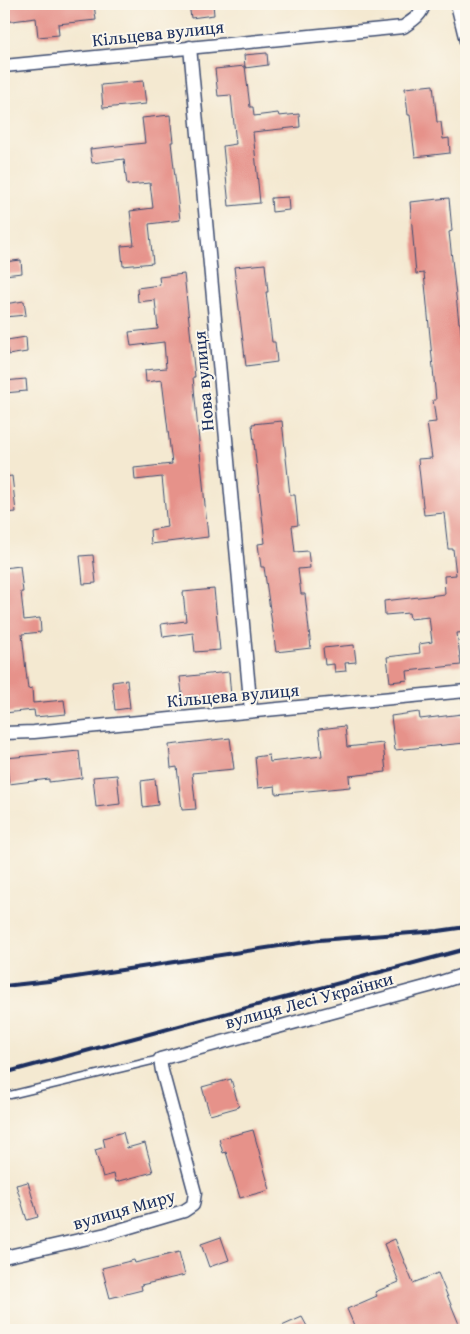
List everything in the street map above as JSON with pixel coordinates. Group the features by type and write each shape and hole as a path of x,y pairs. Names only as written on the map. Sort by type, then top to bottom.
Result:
{"street":[{"name":"Кільцева вулиця","path":"4,66 403,27 416,19 424,8 424,4"},
{"path":"456,4 466,41"},
{"name":"Нова вулиця","path":"190,48 252,711"},
{"name":"Кільцева вулиця","path":"4,733 34,732 466,691"},
{"name":"вулиця Лесі Українки","path":"160,1059 429,986 466,974"},
{"name":"вулиця Миру","path":"4,1257 106,1234 184,1211 193,1205 195,1193 160,1059"}],"lane":[{"path":"4,1092 10,1095 160,1059"}],"building":[{"path":"4,4 94,4 96,20 58,24 59,35 38,37 36,18 4,22"},
{"path":"189,4 213,4 214,15 191,18"},
{"path":"267,53 268,65 245,68 244,55"},
{"path":"245,66 250,107 253,107 254,116 278,113 279,116 299,114 300,127 253,132 260,203 229,206 223,146 236,144 231,95 218,96 215,69"},
{"path":"143,81 146,104 103,108 101,85"},
{"path":"433,85 437,122 441,122 443,139 449,138 450,153 415,157 405,88"},
{"path":"170,115 173,142 171,142 180,220 149,224 153,263 123,266 121,246 134,245 130,211 153,208 150,183 127,185 124,159 92,163 90,149 145,143 142,118"},
{"path":"288,197 289,210 272,212 271,198"},
{"path":"449,198 452,231 449,232 463,350 461,350 466,395 466,632 457,633 461,665 407,671 408,680 390,682 387,657 420,653 419,644 432,642 429,617 410,619 409,613 385,615 384,601 445,594 444,576 456,575 453,549 448,549 444,513 424,515 418,459 432,458 427,423 436,422 433,400 436,400 424,273 416,274 410,202"},
{"path":"21,260 22,273 4,275 4,262"},
{"path":"265,264 268,292 266,292 272,342 275,342 277,362 246,366 234,267"},
{"path":"184,274 195,377 193,377 208,537 151,544 150,530 167,527 162,477 135,480 134,468 172,464 162,380 146,382 145,370 166,368 164,342 131,346 129,332 158,329 155,300 138,302 137,288 160,285 159,277"},
{"path":"24,301 26,315 4,317 4,304"},
{"path":"26,337 27,352 8,355 7,340"},
{"path":"26,379 27,391 4,393 4,381"},
{"path":"282,421 290,495 295,495 298,525 292,526 295,552 308,551 310,568 298,569 301,594 305,594 311,648 276,652 264,567 261,567 258,544 265,543 252,424"},
{"path":"12,476 16,512 4,513 4,477"},
{"path":"93,555 96,583 83,584 80,556"},
{"path":"20,566 24,620 40,618 41,632 22,634 28,689 32,688 33,703 64,700 66,714 35,717 34,710 4,713 4,568"},
{"path":"214,589 220,650 195,652 193,633 163,637 161,624 186,621 183,592"},
{"path":"354,645 356,662 345,663 346,671 335,672 334,664 325,665 323,648"},
{"path":"229,672 231,697 183,702 180,677"},
{"path":"127,680 130,708 115,710 112,682"},
{"path":"419,712 420,719 462,714 465,743 395,750 391,716"},
{"path":"345,726 347,747 383,743 386,772 349,776 350,787 276,794 275,786 258,788 255,757 269,755 270,762 322,756 319,729"},
{"path":"230,738 234,769 192,773 196,809 182,810 177,767 171,768 169,745"},
{"path":"79,751 82,778 49,782 49,779 9,784 6,758"},
{"path":"117,775 120,804 96,807 93,777"},
{"path":"155,779 158,805 143,807 141,781"},
{"path":"231,1079 239,1107 210,1115 202,1087"},
{"path":"253,1130 270,1190 240,1198 226,1152 223,1153 219,1139"},
{"path":"123,1132 127,1148 145,1143 153,1172 116,1182 114,1174 103,1177 95,1150 105,1147 103,1138"},
{"path":"28,1182 38,1217 27,1220 16,1185"},
{"path":"221,1237 229,1260 209,1267 201,1244"},
{"path":"395,1239 413,1283 438,1273 459,1324 444,1330 356,1330 347,1309 377,1296 375,1292 399,1282 384,1244"},
{"path":"179,1252 185,1275 141,1285 142,1290 110,1298 102,1268 134,1260 135,1263"},
{"path":"302,1317 309,1330 273,1330"}],"railway":[{"path":"4,986 49,981 319,940 438,931 466,927"},
{"path":"4,1073 466,949"}]}
